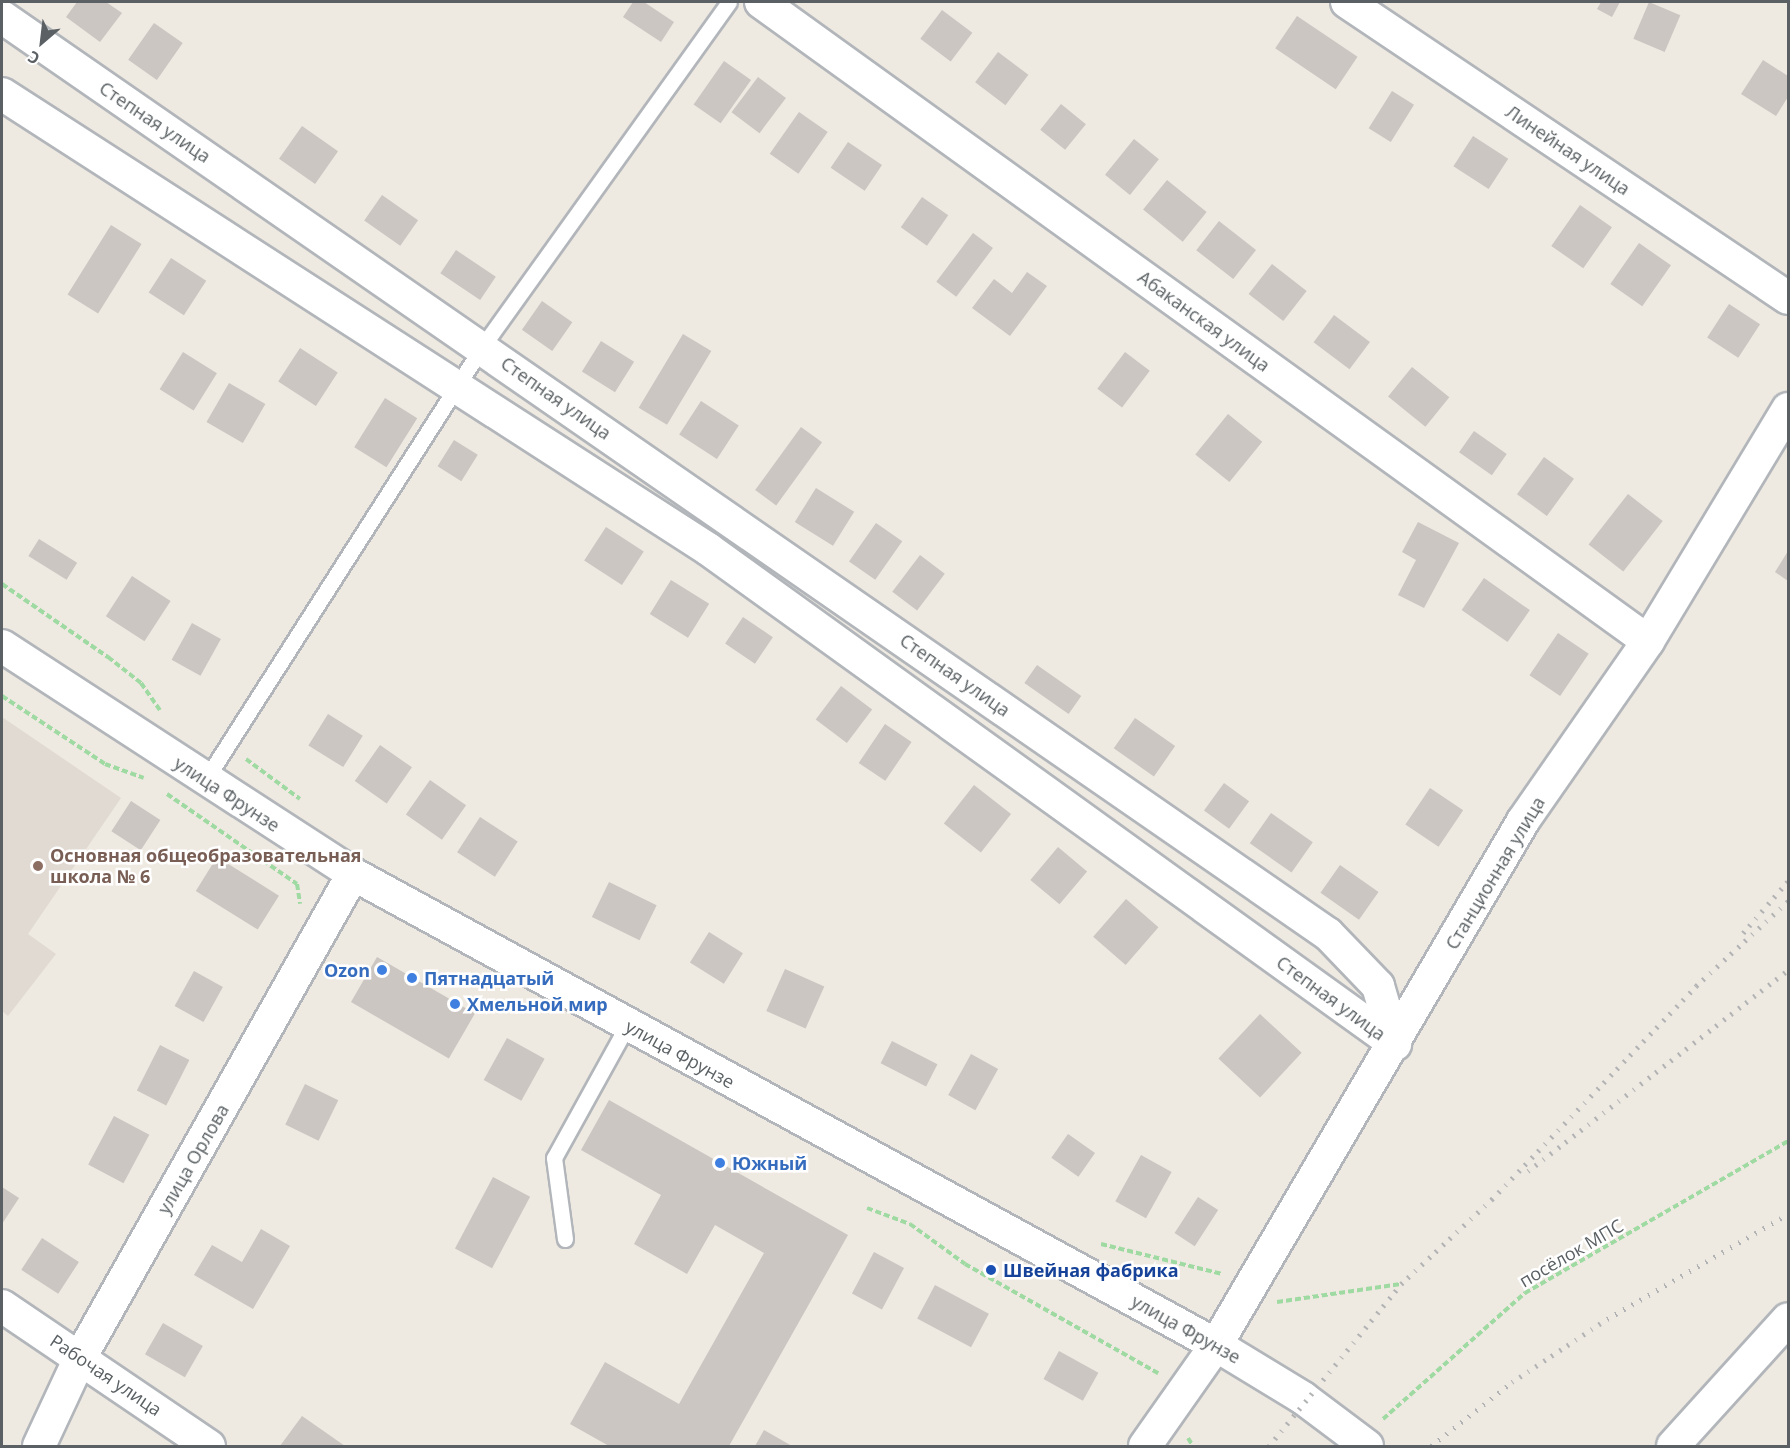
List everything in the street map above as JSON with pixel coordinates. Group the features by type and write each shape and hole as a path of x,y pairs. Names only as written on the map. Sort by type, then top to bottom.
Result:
{"street":[{"name":"Абаканская улица","path":"761,2 1648,641"},
{"name":"Линейная улица","path":"1347,2 1788,298"},
{"name":"Степная улица","path":"2,17 1328,934 1378,986 1395,1044"},
{"name":"Степная улица","path":"2,94 708,549 1395,1044"},
{"name":"Станционная улица","path":"1216,1345 1395,1044 1523,821 1648,641 1788,409"},
{"name":"улица Фрунзе","path":"2,646 204,782 353,874 627,1026 1216,1345 1363,1443"},
{"name":"улица Орлова","path":"39,1446 81,1356 353,874"},
{"name":"Рабочая улица","path":"2,1306 81,1356 209,1446"},
{"path":"1673,1446 1788,1319"},
{"path":"1145,1446 1216,1345"}],"lane":[{"path":"204,782 482,347 729,2"},
{"path":"565,1239 554,1158 627,1026"}],"path":[{"path":"2,584 141,683 166,722"},
{"path":"2,696 105,764 153,784"},
{"path":"163,791 297,884 300,908"},
{"name":"посёлок МПС","path":"1363,1443 1525,1293 1788,1141"},
{"path":"867,1208 910,1224 965,1264 1185,1391"},
{"path":"1250,1288 1279,1303 1401,1284"}],"shaded area":[{"name":"Основная общеобразовательная школа № 6","path":"2,717 121,798 28,934 56,954 8,1016 2,1011"}],"building":[{"path":"77,2 106,2 122,13 100,42 66,17"},
{"path":"633,2 644,2 674,22 661,42 623,17"},
{"path":"1601,2 1620,2 1612,17 1597,9"},
{"path":"1649,2 1680,15 1665,52 1633,39"},
{"path":"942,10 972,33 951,62 920,39"},
{"path":"1297,16 1358,57 1336,89 1275,48"},
{"path":"154,23 183,43 157,80 128,60"},
{"path":"998,52 1028,75 1005,105 975,82"},
{"path":"1763,60 1788,76 1788,97 1776,116 1741,94"},
{"path":"724,61 751,80 721,123 694,104"},
{"path":"758,77 786,98 759,133 732,112"},
{"path":"1392,91 1414,105 1391,142 1369,128"},
{"path":"1061,104 1086,124 1065,150 1040,130"},
{"path":"799,112 828,132 798,174 770,154"},
{"path":"302,126 338,151 315,184 279,159"},
{"path":"1473,136 1508,159 1489,189 1453,166"},
{"path":"1134,139 1159,159 1130,195 1105,175"},
{"path":"848,142 882,165 865,191 831,168"},
{"path":"1167,180 1207,212 1183,242 1143,210"},
{"path":"382,195 418,220 400,246 364,220"},
{"path":"922,197 948,215 927,246 901,227"},
{"path":"1580,205 1612,227 1583,268 1551,246"},
{"path":"1219,221 1256,250 1233,279 1196,250"},
{"path":"111,225 142,244 98,314 68,295"},
{"path":"973,233 993,248 956,297 936,282"},
{"path":"1639,243 1671,265 1642,306 1610,284"},
{"path":"456,250 496,277 480,300 440,273"},
{"path":"171,258 206,281 184,315 149,292"},
{"path":"1272,264 1307,291 1283,321 1249,294"},
{"path":"1027,272 1047,286 1010,336 972,308 994,279 1012,293"},
{"path":"542,301 572,322 552,351 522,330"},
{"path":"1729,304 1760,324 1738,358 1707,338"},
{"path":"1334,315 1370,342 1349,369 1314,342"},
{"path":"683,334 711,351 667,425 639,408"},
{"path":"601,341 634,362 615,392 582,372"},
{"path":"300,348 338,373 316,406 278,382"},
{"path":"183,352 217,373 194,411 160,389"},
{"path":"1125,352 1150,371 1122,407 1097,389"},
{"path":"1412,367 1449,397 1425,427 1388,397"},
{"path":"229,383 265,404 243,443 206,422"},
{"path":"385,398 417,418 386,467 354,447"},
{"path":"701,401 739,426 717,459 679,435"},
{"path":"1228,414 1262,442 1229,482 1195,454"},
{"path":"801,427 822,442 776,505 755,490"},
{"path":"1474,431 1507,454 1492,475 1459,452"},
{"path":"454,440 478,455 461,481 438,466"},
{"path":"1544,457 1574,479 1547,516 1517,494"},
{"path":"816,488 854,512 833,546 795,522"},
{"path":"1628,494 1663,521 1623,572 1589,544"},
{"path":"1418,522 1459,543 1424,608 1398,595 1416,560 1402,552"},
{"path":"876,523 902,541 875,580 849,562"},
{"path":"606,527 644,552 622,585 584,561"},
{"path":"39,539 77,563 67,580 28,556"},
{"path":"1788,551 1788,581 1775,572"},
{"path":"920,555 945,574 917,610 892,592"},
{"path":"132,576 171,601 144,641 106,616"},
{"path":"1484,578 1530,610 1508,642 1462,610"},
{"path":"671,580 709,604 688,638 650,614"},
{"path":"743,617 773,637 755,664 725,644"},
{"path":"192,623 221,639 201,676 172,660"},
{"path":"1558,633 1589,654 1560,696 1529,675"},
{"path":"1037,665 1081,696 1069,714 1024,683"},
{"path":"841,686 872,709 847,743 816,720"},
{"path":"328,714 363,736 343,767 308,745"},
{"path":"1135,718 1175,746 1154,776 1114,748"},
{"path":"885,724 912,742 885,781 859,763"},
{"path":"380,745 412,767 387,803 355,781"},
{"path":"430,780 466,805 442,840 406,814"},
{"path":"1224,783 1249,801 1229,829 1204,811"},
{"path":"974,785 1011,814 981,853 944,824"},
{"path":"1430,788 1463,810 1439,847 1405,824"},
{"path":"131,801 160,820 141,850 111,831"},
{"path":"1271,813 1313,842 1292,873 1250,843"},
{"path":"480,817 518,842 495,877 457,852"},
{"path":"1058,847 1087,871 1059,904 1030,880"},
{"path":"217,857 279,896 258,930 196,891"},
{"path":"1340,865 1379,892 1359,920 1320,893"},
{"path":"609,882 657,905 640,940 592,917"},
{"path":"1126,899 1158,927 1126,965 1093,937"},
{"path":"709,932 743,953 724,984 690,963"},
{"path":"377,957 475,1013 449,1059 351,1002"},
{"path":"785,969 824,986 806,1029 766,1011"},
{"path":"194,971 223,987 203,1022 175,1006"},
{"path":"1260,1014 1302,1053 1260,1097 1218,1059"},
{"path":"507,1038 545,1059 521,1101 484,1080"},
{"path":"892,1041 937,1064 926,1086 881,1063"},
{"path":"160,1045 189,1060 166,1105 137,1090"},
{"path":"971,1054 998,1069 975,1110 948,1095"},
{"path":"305,1084 338,1100 319,1141 285,1124"},
{"path":"609,1100 848,1235 729,1446 609,1446 570,1424 605,1362 679,1404 764,1253 715,1225 687,1274 634,1244 661,1195 581,1150"},
{"path":"114,1116 149,1135 123,1183 88,1165"},
{"path":"1068,1134 1095,1153 1078,1177 1051,1158"},
{"path":"1141,1155 1172,1172 1146,1218 1115,1201"},
{"path":"493,1177 530,1197 492,1268 455,1249"},
{"path":"2,1187 19,1198 2,1224"},
{"path":"1198,1197 1218,1210 1195,1246 1175,1233"},
{"path":"261,1229 290,1246 253,1309 194,1275 212,1245 242,1262"},
{"path":"42,1238 79,1262 58,1294 21,1270"},
{"path":"874,1252 904,1268 882,1309 852,1293"},
{"path":"935,1285 989,1314 971,1347 917,1319"},
{"path":"163,1323 203,1346 185,1377 145,1354"},
{"path":"1059,1351 1098,1373 1083,1401 1043,1379"},
{"path":"302,1416 345,1446 280,1446"},
{"path":"764,1430 792,1446 755,1446"}],"railway":[{"path":"1743,933 1788,881"},
{"path":"1269,1446 1401,1284 1492,1199 1696,986 1788,901"},
{"path":"1528,1171 1788,970"},
{"path":"1431,1446 1512,1382 1607,1319 1788,1214"}],"place":[{"name":"Основная общеобразовательная школа № 6","path":"38,866"},
{"name":"Ozon","path":"382,970"},
{"name":"Пятнадцатый","path":"412,978"},
{"name":"Хмельной мир","path":"455,1004"},
{"name":"Южный","path":"720,1163"},
{"name":"Швейная фабрика","path":"991,1270"}]}
